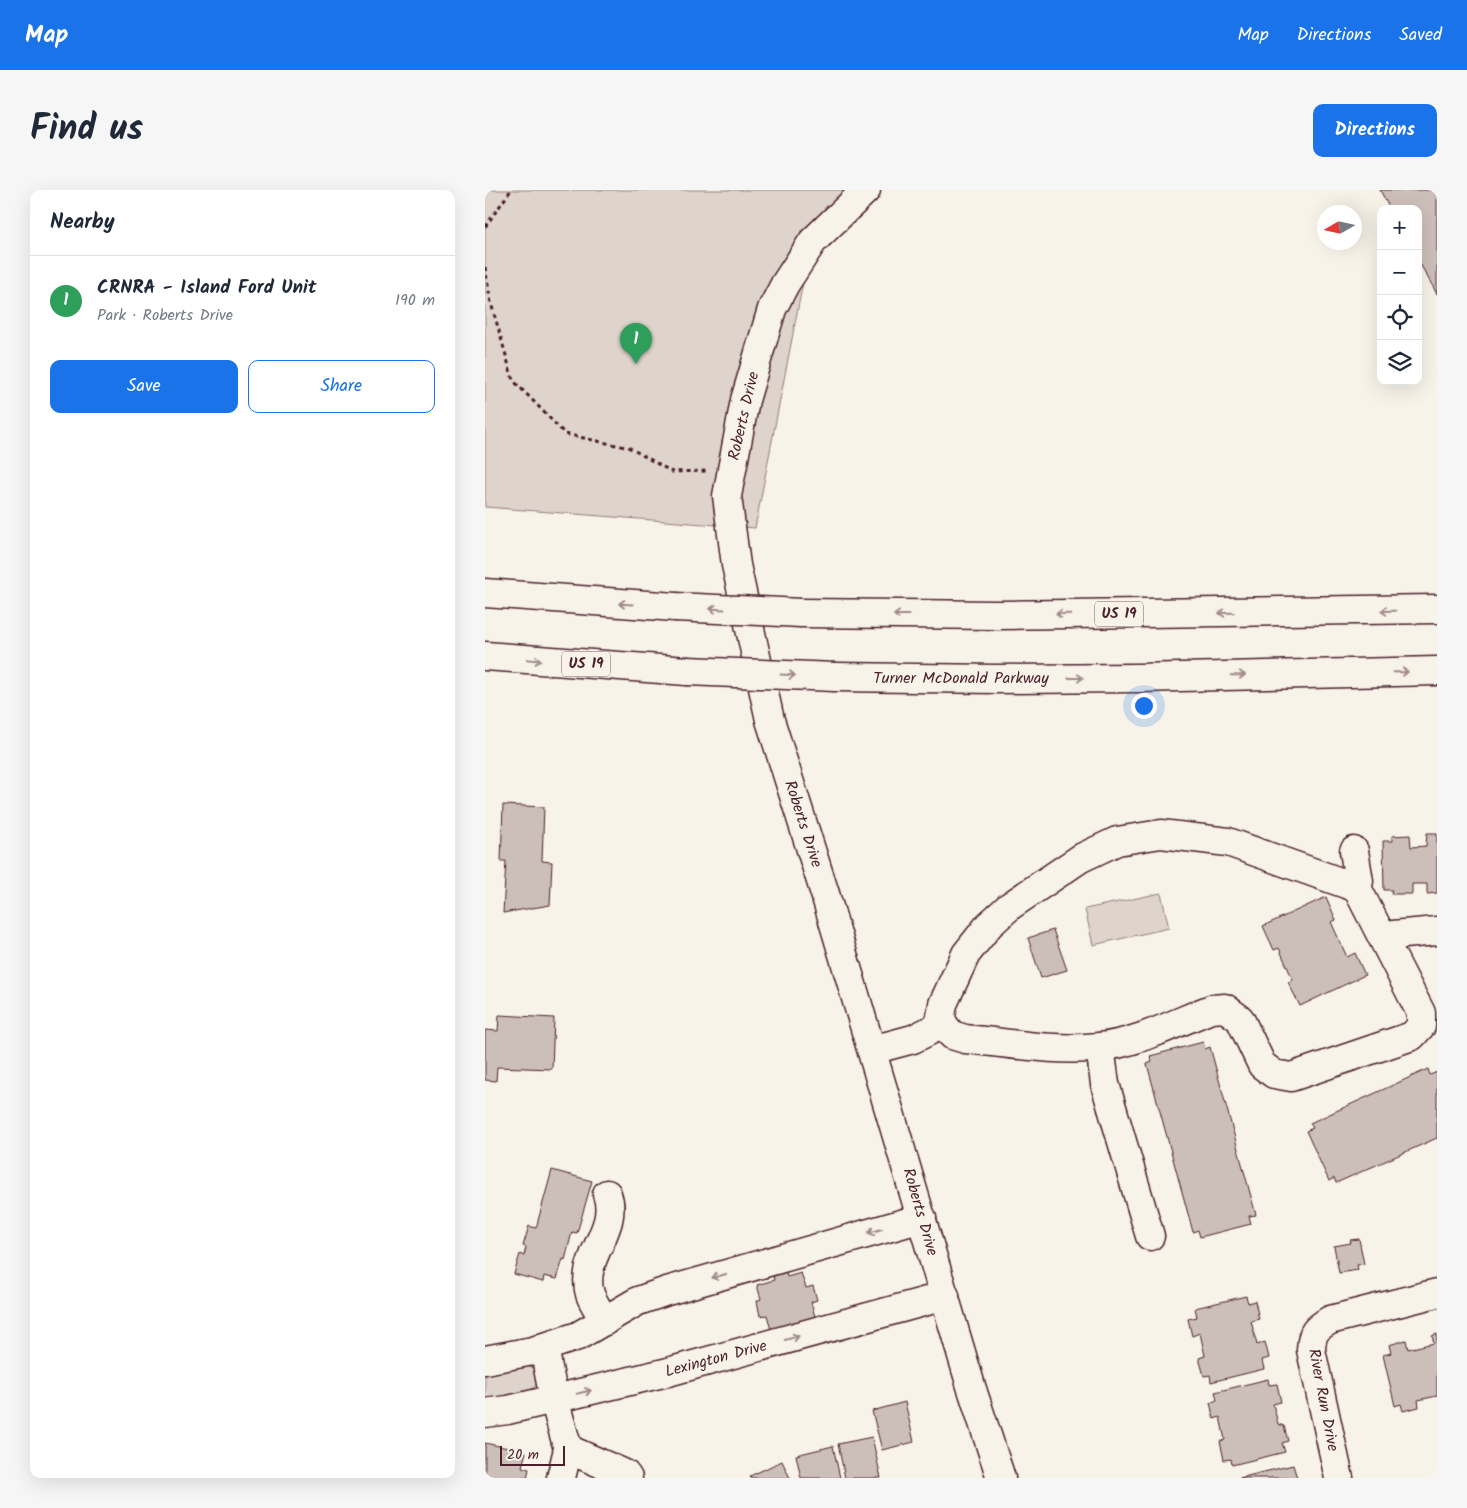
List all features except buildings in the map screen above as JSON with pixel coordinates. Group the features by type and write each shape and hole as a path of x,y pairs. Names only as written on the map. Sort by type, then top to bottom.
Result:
{"main road":[{"name":"Roberts Drive","path":"866,190 813,242 785,284 772,309 745,400 727,496 735,565 770,720 826,897 971,1386 1001,1478"},
{"name":"US 19","path":"485,593 675,607 801,613 997,615 1437,610"},
{"name":"Turner McDonald Parkway","path":"485,656 687,671 835,677 1128,678 1437,671"},
{"path":"1354,851 1359,880 1357,888 1421,1013 1421,1026 1412,1036 1291,1077 1274,1074 1262,1065 1241,1018 1225,1008 1211,1009 1135,1039 1100,1047 1065,1048 965,1039 952,1035 943,1024 941,1016 943,1004 966,954 989,925 1011,906 1081,858 1117,841 1161,834 1227,842 1357,888"},
{"path":"1382,936 1437,931"},
{"path":"872,1050 913,1039 943,1024"},
{"path":"1100,1047 1105,1084 1150,1236"},
{"path":"605,1321 590,1294 588,1282 589,1268 610,1218 611,1204 607,1194"},
{"path":"485,1360 544,1347 578,1336 639,1301 922,1218"},
{"name":"River Run Drive","path":"1339,1478 1311,1350 1311,1338 1317,1328 1330,1320 1437,1293"},
{"name":"Lexington Drive","path":"485,1413 509,1410 668,1372 945,1296"},
{"path":"544,1347 568,1449 561,1478"},
{"path":"568,1449 625,1474 628,1478"}],"path":[{"path":"485,227 511,190"},
{"path":"485,268 491,303 513,380 565,434 630,448 672,472 732,471"}],"shaded area":[{"path":"485,190 852,190 815,221 755,528 485,507"},
{"path":"1161,893 1169,928 1093,945 1085,909"},
{"path":"524,1366 536,1370 541,1380 530,1391 485,1401 485,1375"}],"place":[{"name":"CRNRA - Island Ford Unit","path":"636,364"}]}
